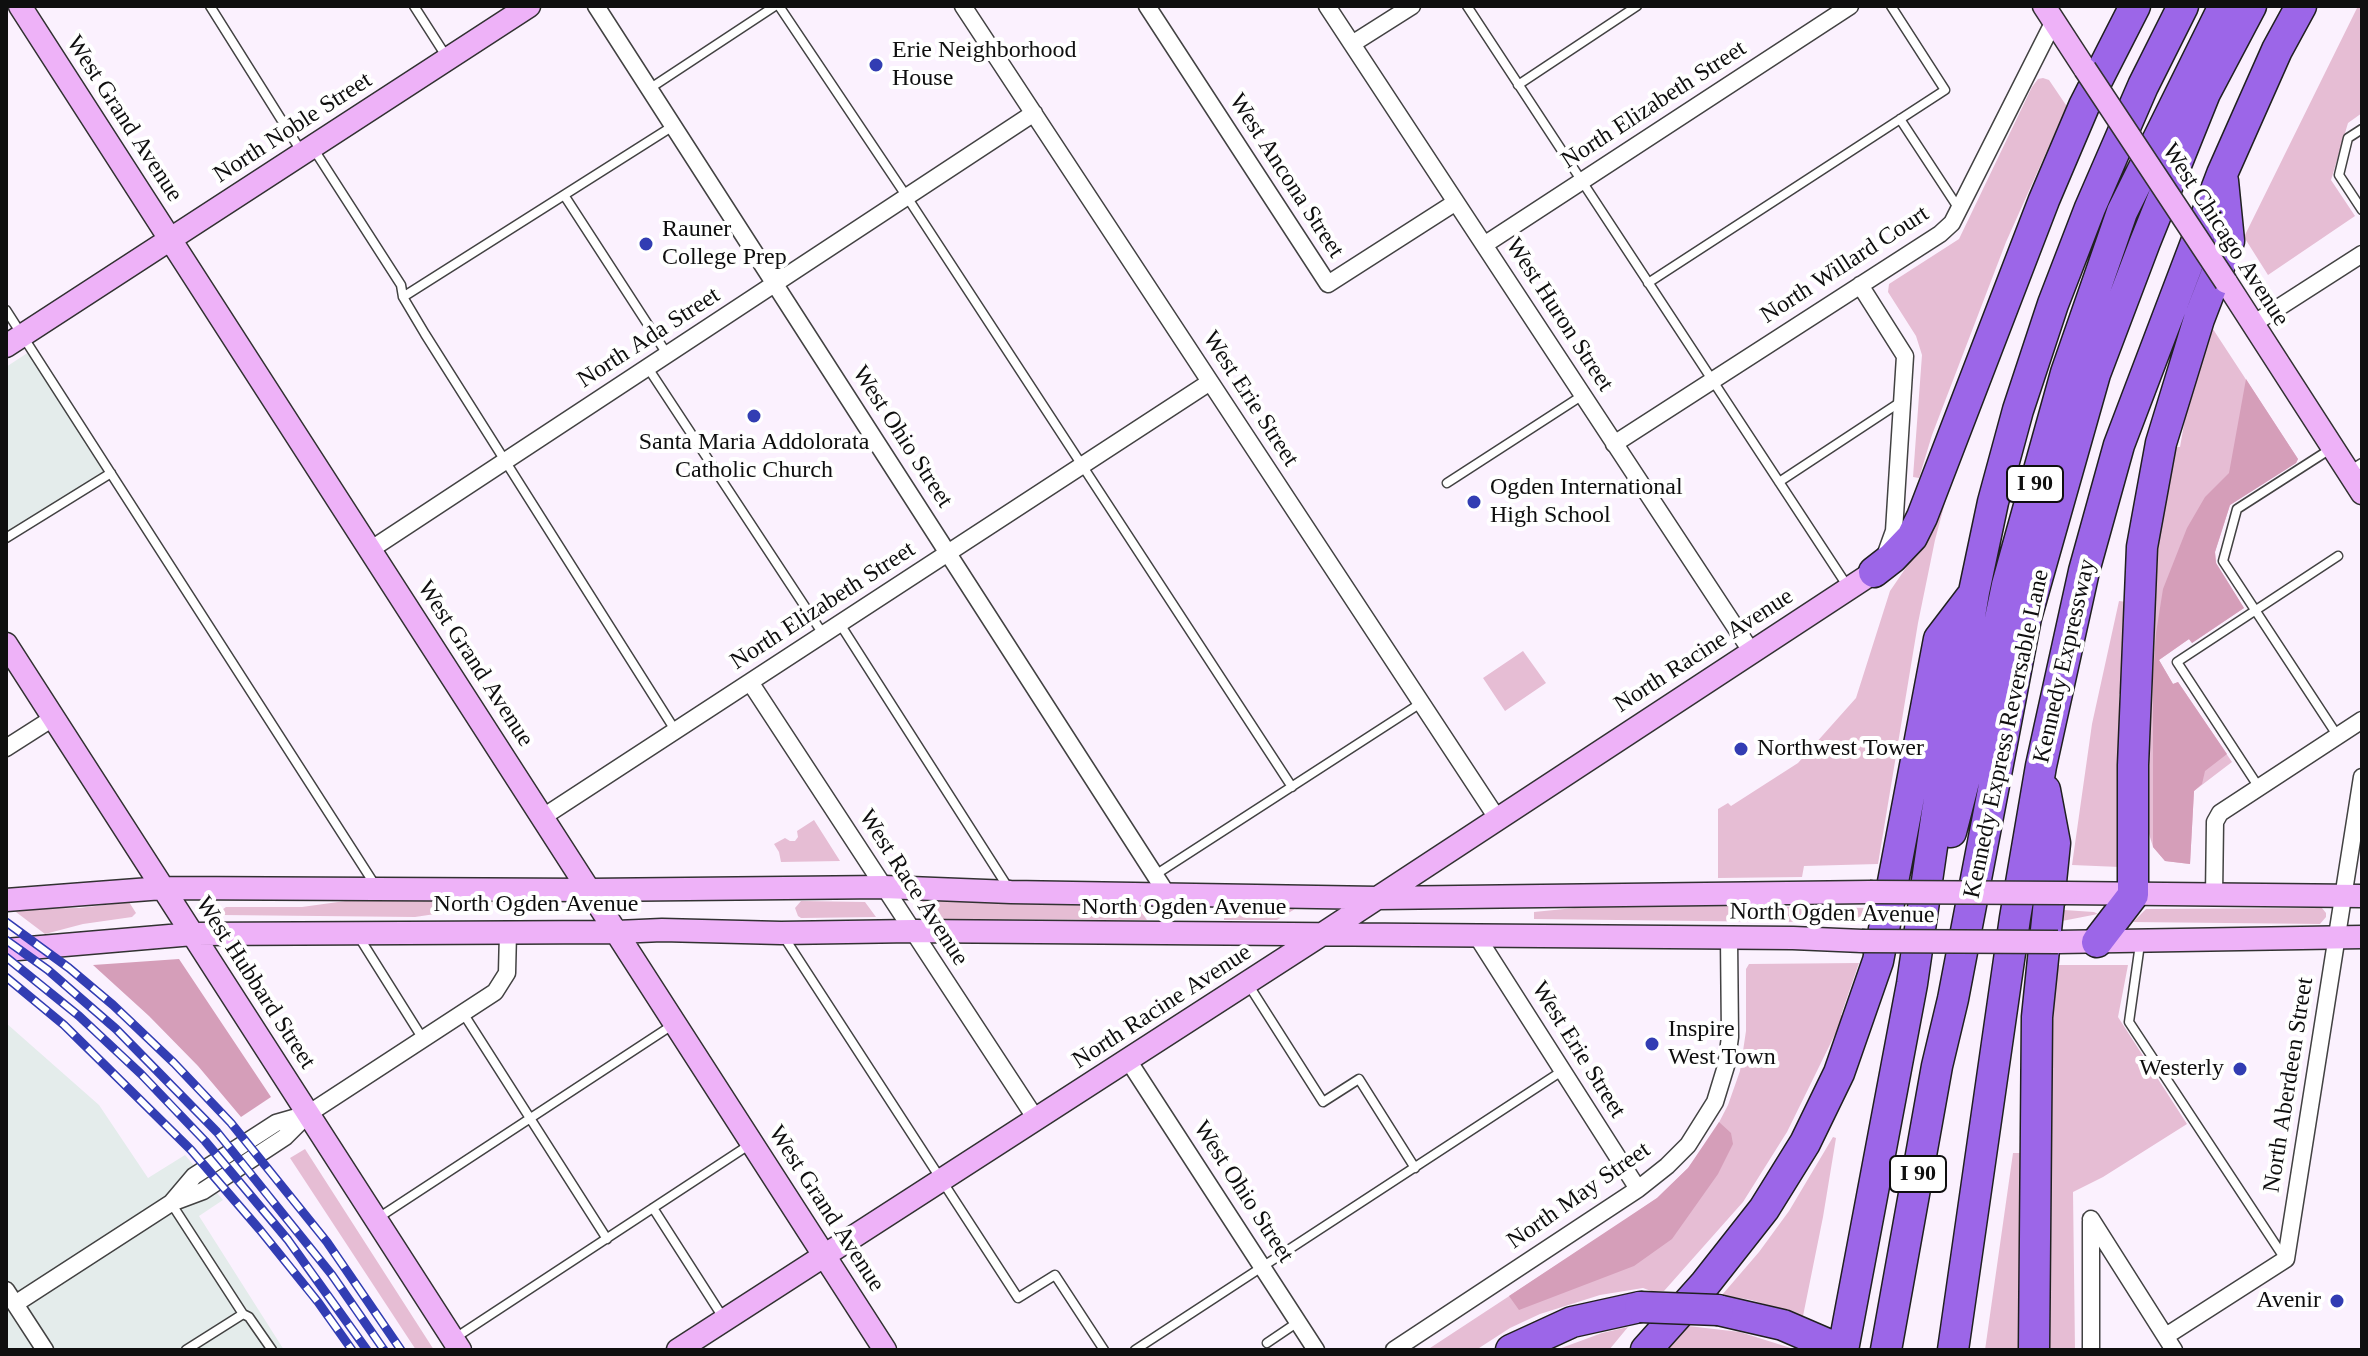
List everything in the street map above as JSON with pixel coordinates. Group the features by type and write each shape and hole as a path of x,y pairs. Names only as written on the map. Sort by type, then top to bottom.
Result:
{"highway":[{"path":"1861,580 1912,537 1922,517 2044,200 2084,106 2135,6"},
{"name":"I 90","path":"1842,1350 1912,984 1937,812 1974,592 1993,502 2018,410 2053,304 2090,208 2143,86 2183,6"},
{"name":"I 90","path":"1912,984 1975,739 2007,585 2066,373 2122,212 2224,6"},
{"name":"Kennedy Express Reversable Lane","path":"1886,1350 1937,1066 1953,999 2026,618 2095,374 2205,93 2251,6"},
{"name":"Kennedy Expressway","path":"1953,1350 2015,918 2041,766 2069,631 2119,445 2222,174 2277,50 2301,6"},
{"path":"2097,942 2133,895 2134,750 2142,547 2161,443 2199,319 2229,241 2222,174"},
{"path":"1646,1350 1705,1284 1764,1209 1805,1143 1839,1073 1878,961 1939,639 1974,592"},
{"path":"2034,1350 2037,1017 2055,843 2041,766"},
{"name":"I 90","path":"1906,1350 1952,1064 1953,999"},
{"path":"1511,1350 1572,1322 1640,1307 1718,1310 1783,1325 1842,1350"}],"main road":[{"name":"West Grand Avenue","path":"20,6 885,1350"},
{"name":"North Noble Street","path":"14,341 529,6"},
{"name":"West Chicago Avenue","path":"2049,14 2332,448 2355,467 2362,493"},
{"name":"North Racine Avenue","path":"678,1350 1378,898 1861,580"},
{"name":"West Hubbard Street","path":"6,644 456,1345"},
{"name":"North Ogden Avenue","path":"6,900 163,888 589,890 884,887 1011,892 1161,884 1378,898 1870,892 2353,896"},
{"name":"North Ogden Avenue","path":"6,950 193,934 662,930 2058,942 2362,937"}],"street":[{"name":"West Ohio Street","path":"596,6 1161,884"},
{"name":"West Erie Street","path":"963,6 1497,818"},
{"name":"West Ancona Street","path":"1147,6 1328,284 1456,202"},
{"name":"West Huron Street","path":"1327,6 1751,651"},
{"path":"1352,44 1412,6"},
{"name":"North Elizabeth Street","path":"1484,245 1850,6"},
{"name":"North Willard Court","path":"1614,444 1940,234 1952,223 2049,14"},
{"name":"North Ada Street","path":"370,550 1034,113"},
{"path":"2253,324 2362,254"},
{"path":"1860,285 1905,356 1894,531 1885,558 1861,580"},
{"name":"North Elizabeth Street","path":"543,817 1210,382"},
{"name":"West Race Avenue","path":"750,682 1036,1119"},
{"path":"6,748 53,718"},
{"path":"2214,896 2215,822 2227,806 2362,720"},
{"name":"North Aberdeen Street","path":"2286,1259 2338,936 2353,896 2362,777"},
{"path":"45,1350 11,1297 171,1203 194,1176 276,1123 308,1114 495,992 507,973 508,932"},
{"name":"West Erie Street","path":"1478,938 1638,1189"},
{"name":"North May Street","path":"1394,1350 1638,1189 1688,1145 1715,1102 1726,1066 1730,1037 1729,938"},
{"name":"West Ohio Street","path":"1128,1060 1316,1350"},
{"path":"2091,1350 2091,1219 2170,1343 2286,1259"}],"lane":[{"path":"210,6 401,285 403,297 504,461 676,731"},
{"path":"414,6 448,58"},
{"path":"649,89 777,6 907,197 1292,787"},
{"path":"1467,6 1779,482 1861,580"},
{"path":"1518,85 1637,6"},
{"path":"1648,283 1945,90 1891,6"},
{"path":"1900,119 1959,209"},
{"path":"403,297 673,126"},
{"path":"2362,129 2348,138 2339,175 2362,210"},
{"path":"564,195 667,354"},
{"path":"6,310 14,341 111,473 378,889"},
{"path":"647,367 823,634"},
{"path":"1447,483 1583,395"},
{"path":"1779,482 1902,401"},
{"path":"2332,448 2237,509 2223,561 2337,735"},
{"path":"6,538 111,473"},
{"path":"2258,786 2177,662 2338,556"},
{"path":"839,624 1011,892"},
{"path":"1161,884 1292,787 1421,703"},
{"path":"357,933 423,1039"},
{"path":"781,933 1018,1298 1055,1275 1104,1350"},
{"path":"2140,939 2129,1022 2286,1259"},
{"path":"1247,983 1323,1102 1359,1079 1415,1168"},
{"path":"463,1013 607,1239"},
{"path":"376,1219 675,1023"},
{"path":"1135,1350 1562,1071"},
{"path":"456,1345 607,1239 752,1143"},
{"path":"171,1203 243,1314 249,1317 272,1350"},
{"path":"653,1208 725,1320"},
{"path":"186,1350 243,1314"},
{"path":"1267,1343 1298,1322"}],"shaded area":[{"path":"2358,6 2362,6 2362,113 2348,123 2331,180 2355,216 2268,275 2244,237"},
{"path":"2043,78 2049,80 2070,111 2058,126 2006,242 1932,435 1919,478 1913,477 1922,355 1916,336 1888,292 1889,284 1959,239 2032,87"},
{"path":"2207,320 2298,459 2230,505 2215,552 2216,563 2244,608 2192,643 2189,639 2159,660 2173,684 2178,682 2232,762 2194,791 2190,864 2165,861 2153,847 2146,824 2150,588 2173,447 2180,447"},
{"path":"32,350 111,473 6,538 6,367"},
{"path":"2246,379 2298,459 2230,505 2215,552 2216,563 2244,608 2192,643 2189,639 2159,660 2173,684 2178,682 2227,754 2205,771 2202,784 2194,791 2190,864 2165,861 2153,847 2153,677 2163,589 2187,528 2205,497 2229,473"},
{"path":"1960,446 1935,540 1918,623 1878,864 1804,866 1802,877 1718,878 1718,809 1728,803 1731,806 1798,763 1856,698 1890,591 1916,553"},
{"path":"2119,601 2127,602 2123,693 2119,694 2120,867 2072,865 2092,724"},
{"path":"1523,651 1546,683 1505,711 1483,678"},
{"path":"814,820 840,861 781,862 774,844 785,838 795,841 797,831"},
{"path":"367,898 502,904 415,917 222,915 219,912 226,907 302,907"},
{"path":"801,901 865,902 876,917 801,918 795,908"},
{"path":"922,901 1134,901 1147,920 933,919"},
{"path":"1224,901 1303,904 1277,920 1224,920"},
{"path":"129,902 136,913 132,917 83,924 45,934 12,909 79,908"},
{"path":"1615,904 1868,908 1866,920 1534,919 1534,912"},
{"path":"2322,908 2326,917 2320,924 2133,922 2146,909"},
{"path":"2064,910 2094,912 2098,914 2062,921"},
{"path":"179,959 271,1097 241,1117 198,1066 93,965"},
{"path":"1859,963 1841,1015 1844,1016 1787,1132 1743,1202 1664,1291 1643,1288 1600,1295 1540,1314 1510,1328 1476,1350 1427,1350 1657,1198 1688,1168 1712,1136 1728,1105 1740,1071 1746,1031 1746,969 1749,964"},
{"path":"2051,965 2128,965 2118,1017 2187,1124 2103,1177 2073,1192 2075,1350 2049,1350"},
{"path":"6,1023 99,1105 148,1178 185,1155 223,1200 199,1216 284,1350 6,1350"},
{"path":"1719,1122 1731,1133 1733,1144 1718,1174 1672,1239 1634,1266 1519,1310 1509,1296 1657,1198 1688,1168"},
{"path":"1833,1137 1836,1138 1823,1217 1803,1316 1751,1300 1722,1295 1789,1211"},
{"path":"305,1149 434,1350 416,1350 290,1158"},
{"path":"2013,1153 2021,1153 2020,1350 1985,1350"},
{"path":"1688,1326 1740,1332 1797,1350 1668,1350"},
{"path":"1628,1327 1609,1350 1556,1350 1602,1333"}],"railway":[{"path":"6,922 113,1005 231,1123 327,1242 401,1350"},
{"path":"6,940 48,970 116,1029 217,1132 332,1275 384,1350"},
{"path":"6,957 79,1016 141,1074 205,1141 288,1240 367,1350"},
{"path":"6,977 64,1025 191,1150 318,1302 352,1350"}],"place":[{"name":"Erie Neighborhood House","path":"876,65"},
{"name":"Rauner College Prep","path":"646,244"},
{"name":"Santa Maria Addolorata Catholic Church","path":"754,416"},
{"name":"Ogden International High School","path":"1474,502"},
{"name":"Northwest Tower","path":"1741,749"},
{"name":"Inspire West Town","path":"1652,1044"},
{"name":"Westerly","path":"2240,1069"},
{"name":"Avenir","path":"2337,1301"}]}
